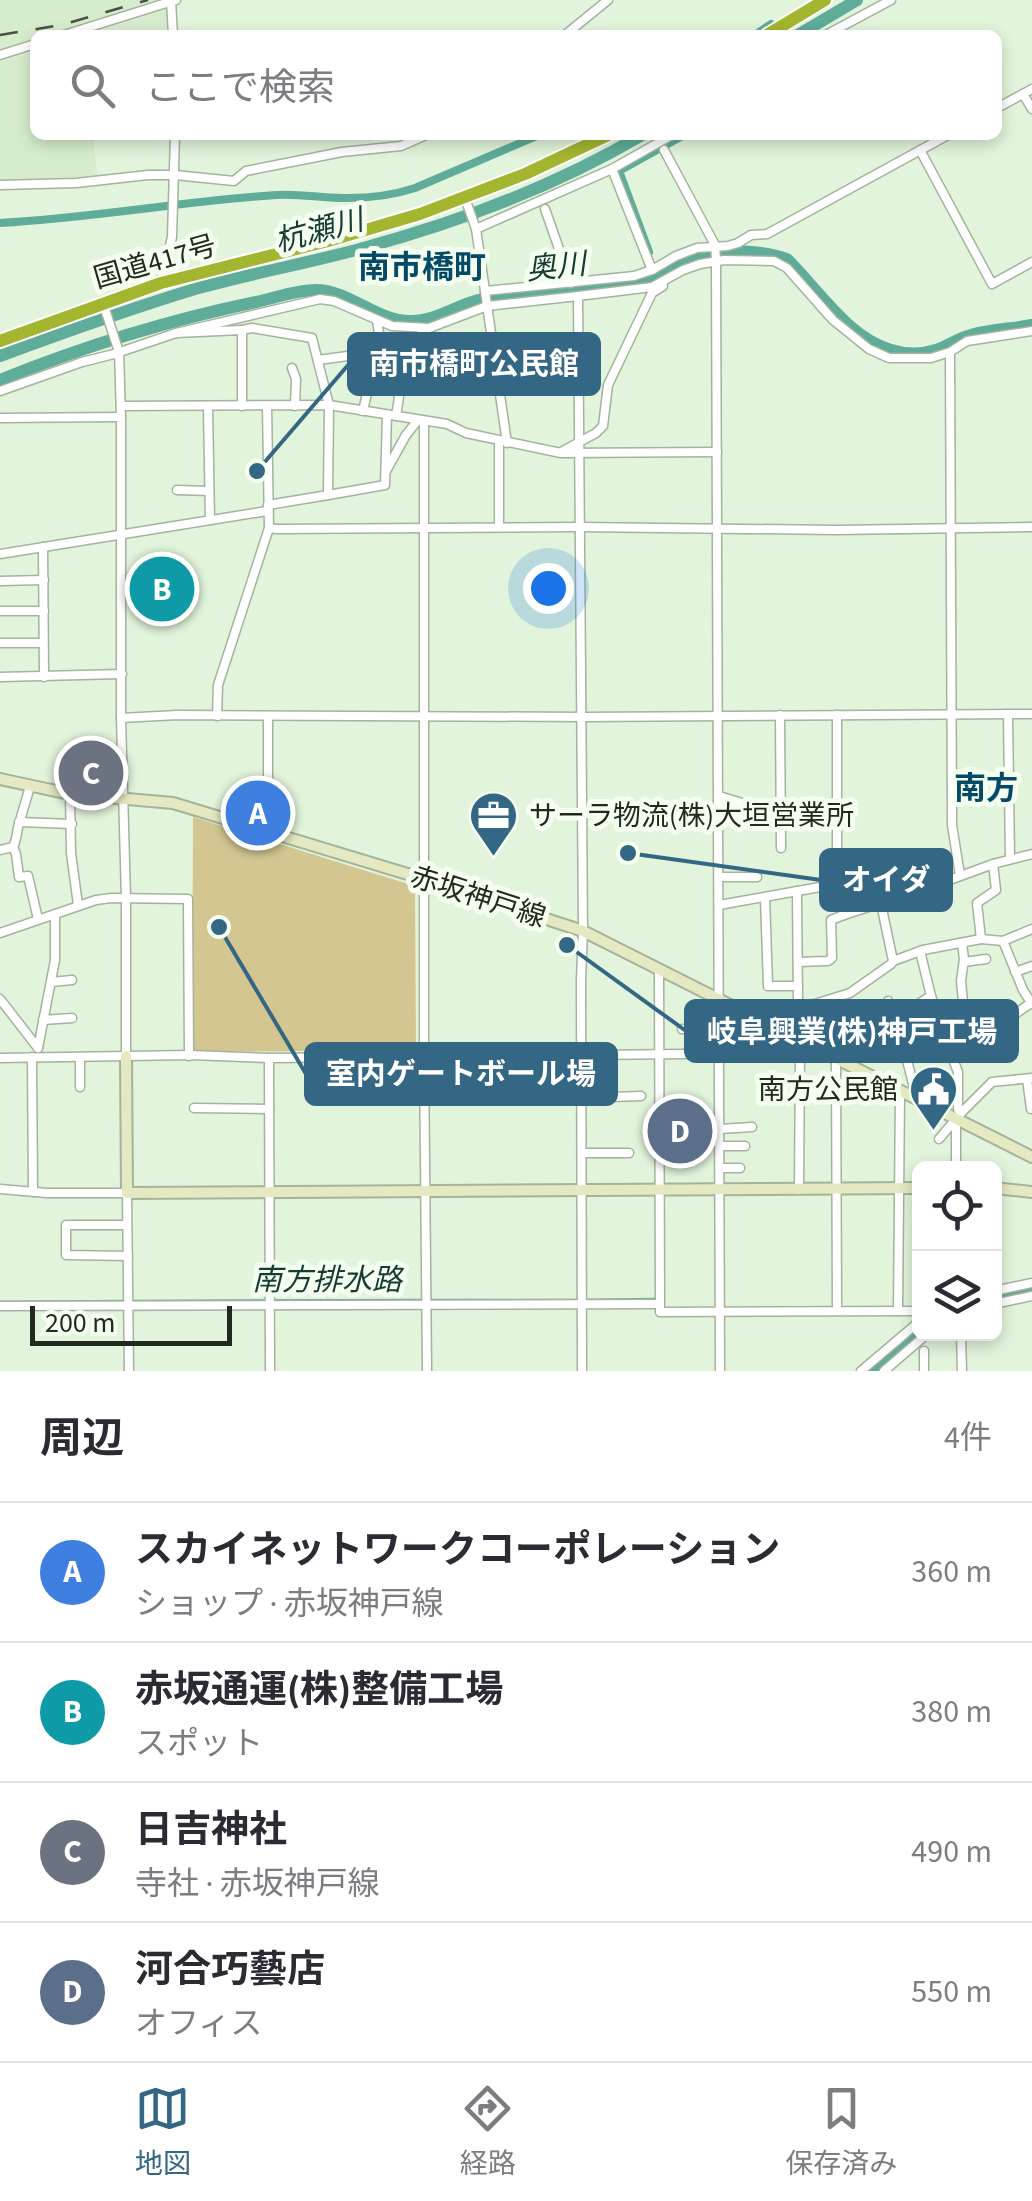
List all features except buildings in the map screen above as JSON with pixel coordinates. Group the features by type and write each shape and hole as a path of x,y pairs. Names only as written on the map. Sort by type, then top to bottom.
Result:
{"highway":[{"path":"773,30 800,9 824,0"},
{"name":"国道417号","path":"0,340 161,283 328,241 466,200 597,140"}],"main road":[{"name":"赤坂神戸線","path":"0,779 70,794 173,803 583,932 768,1023 800,1046 836,1058 900,1092 958,1116 1032,1158"},
{"path":"126,1056 127,1193 912,1188"},
{"path":"1002,1189 1032,1192"}],"street":[{"path":"570,30 608,0"},
{"path":"835,30 891,0"},
{"path":"80,30 174,1 173,30"},
{"path":"0,55 30,46"},
{"path":"1002,105 1028,91 1032,109"},
{"path":"161,283 172,237 175,140"},
{"path":"0,185 76,183 148,175 234,181 246,172 342,152 401,146 415,140"},
{"path":"476,227 612,170 663,140"},
{"path":"486,291 634,276 676,256 767,234 939,140"},
{"path":"664,150 715,245 716,260 720,1371"},
{"path":"920,150 992,284 1032,262"},
{"path":"612,170 652,270"},
{"path":"466,200 476,227 486,291 503,442 499,527"},
{"path":"545,209 571,283"},
{"path":"318,360 394,354 429,328 487,305 652,287 683,270 716,260 774,261 787,268 833,320 889,358 931,358 967,342 1032,331"},
{"path":"561,452 603,426 608,384 652,293 663,287 663,282"},
{"path":"578,296 582,1371"},
{"path":"176,333 320,299 334,301 377,321 429,328"},
{"path":"104,305 115,340 121,406 126,1056"},
{"path":"0,554 386,486 392,416 400,391 388,366 377,321"},
{"path":"0,391 82,362 115,340 252,328 312,338 329,405 328,496"},
{"path":"242,330 242,406"},
{"path":"950,352 952,825 960,875"},
{"path":"292,368 296,379 295,406"},
{"path":"363,411 369,384"},
{"path":"121,406 329,405 446,424 466,434 561,452 717,452"},
{"path":"217,716 218,685 269,528 267,406"},
{"path":"208,407 210,520"},
{"path":"0,418 121,417"},
{"path":"386,472 406,435 421,420"},
{"path":"421,420 427,1371"},
{"path":"177,490 208,491"},
{"path":"269,528 1032,527"},
{"path":"43,546 44,677"},
{"path":"0,580 44,580"},
{"path":"0,612 44,610"},
{"path":"0,643 44,643"},
{"path":"0,677 122,674"},
{"path":"1008,714 1010,860"},
{"path":"122,718 1032,714"},
{"path":"780,715 781,848"},
{"path":"837,715 837,884 844,914"},
{"path":"268,716 268,830"},
{"path":"0,850 13,848 17,842 30,786"},
{"path":"70,794 71,853 78,905"},
{"path":"719,796 752,806 838,803"},
{"path":"19,822 72,824"},
{"path":"13,848 19,876 28,876 38,920"},
{"path":"798,962 832,958 831,920 844,914 1032,854"},
{"path":"981,940 978,903 996,890 993,864"},
{"path":"719,877 756,877"},
{"path":"719,905 837,884"},
{"path":"797,891 798,1008"},
{"path":"0,932 111,898 188,899 189,1056"},
{"path":"765,898 768,986 798,986"},
{"path":"881,904 893,961"},
{"path":"33,1192 36,1054 55,960 55,914"},
{"path":"979,919 993,917"},
{"path":"768,1023 773,1017 850,993 893,961 920,951 962,942 1003,940 1032,928"},
{"path":"920,951 941,1026 966,1023 1006,1013 1012,1016 1031,1004 1003,940"},
{"path":"962,942 966,1023"},
{"path":"964,962 986,958"},
{"path":"1015,972 1032,966"},
{"path":"659,968 660,1312 912,1311"},
{"path":"52,982 72,980"},
{"path":"896,1018 931,996"},
{"path":"0,999 36,1054"},
{"path":"888,1001 918,1100"},
{"path":"43,1020 72,1018"},
{"path":"948,1025 951,1054 958,1072 956,1161"},
{"path":"682,1029 719,1029"},
{"path":"902,1044 914,1031"},
{"path":"0,1058 36,1054 269,1058 720,1054 800,1046 799,1190"},
{"path":"80,1056 80,1087"},
{"path":"269,1058 270,1371"},
{"path":"836,1058 837,1311"},
{"path":"939,1139 992,1082 1029,1079 1031,1109"},
{"path":"898,1311 900,1092"},
{"path":"582,1098 641,1096"},
{"path":"194,1108 269,1109"},
{"path":"720,1129 752,1128"},
{"path":"720,1146 745,1146"},
{"path":"582,1153 629,1153"},
{"path":"720,1168 740,1168"},
{"path":"0,1190 127,1193 128,1371"},
{"path":"128,1224 66,1225 66,1256 128,1256"},
{"path":"1002,1289 1032,1283"},
{"path":"1002,1302 1032,1296"},
{"path":"0,1306 270,1302 659,1304"},
{"path":"861,1371 912,1327"},
{"path":"884,1371 919,1341"},
{"path":"961,1341 962,1371"},
{"path":"924,1350 924,1371"}],"shaded area":[{"path":"0,0 158,0 60,30 30,30 30,40 0,49"},
{"path":"169,9 168,30 101,30"},
{"path":"30,53 30,140 94,140 98,180 0,181 0,62"},
{"path":"193,817 415,886 416,1050 192,1052"}],"waterway":[{"name":"杭瀬川","path":"806,30 857,0"},
{"path":"762,30 771,24"},
{"path":"0,223 277,195 338,198 390,194 415,188 527,140"},
{"name":"杭瀬川","path":"0,356 195,289 346,253 438,226 543,186 633,140"},
{"path":"649,252 619,171 675,140"},
{"name":"奥川","path":"0,380 126,335 301,291 328,291 398,320 419,321 483,299 627,285 693,257 727,251 787,259 851,327 890,350 924,353 979,333 1032,325"},
{"path":"1002,1296 1032,1290"},
{"name":"南方排水路","path":"586,1300 655,1299"},
{"name":"南方排水路","path":"131,1301 423,1300"},
{"name":"南方排水路","path":"431,1300 578,1300"},
{"name":"南方排水路","path":"0,1302 123,1301"},
{"path":"872,1371 912,1337"}],"railway":[{"path":"30,30 148,0"},
{"path":"0,35 30,30"}],"place":[{"name":"南市橋町公民館","path":"257,471"},
{"name":"赤坂通運(株)整備工場","path":"162,589"},
{"name":"日吉神社","path":"91,773"},
{"name":"スカイネットワークコーポレーション","path":"258,813"},
{"name":"オイダ","path":"628,853"},
{"name":"サーラ物流(株)大垣営業所","path":"494,858"},
{"name":"室内ゲートボール場","path":"219,927"},
{"name":"岐阜興業(株)神戸工場","path":"567,945"},
{"name":"河合巧藝店","path":"680,1131"},
{"name":"南方公民館","path":"933,1132"}],"district":[{"name":"南市橋町","path":"422,268"},
{"name":"南方","path":"986,789"}]}
